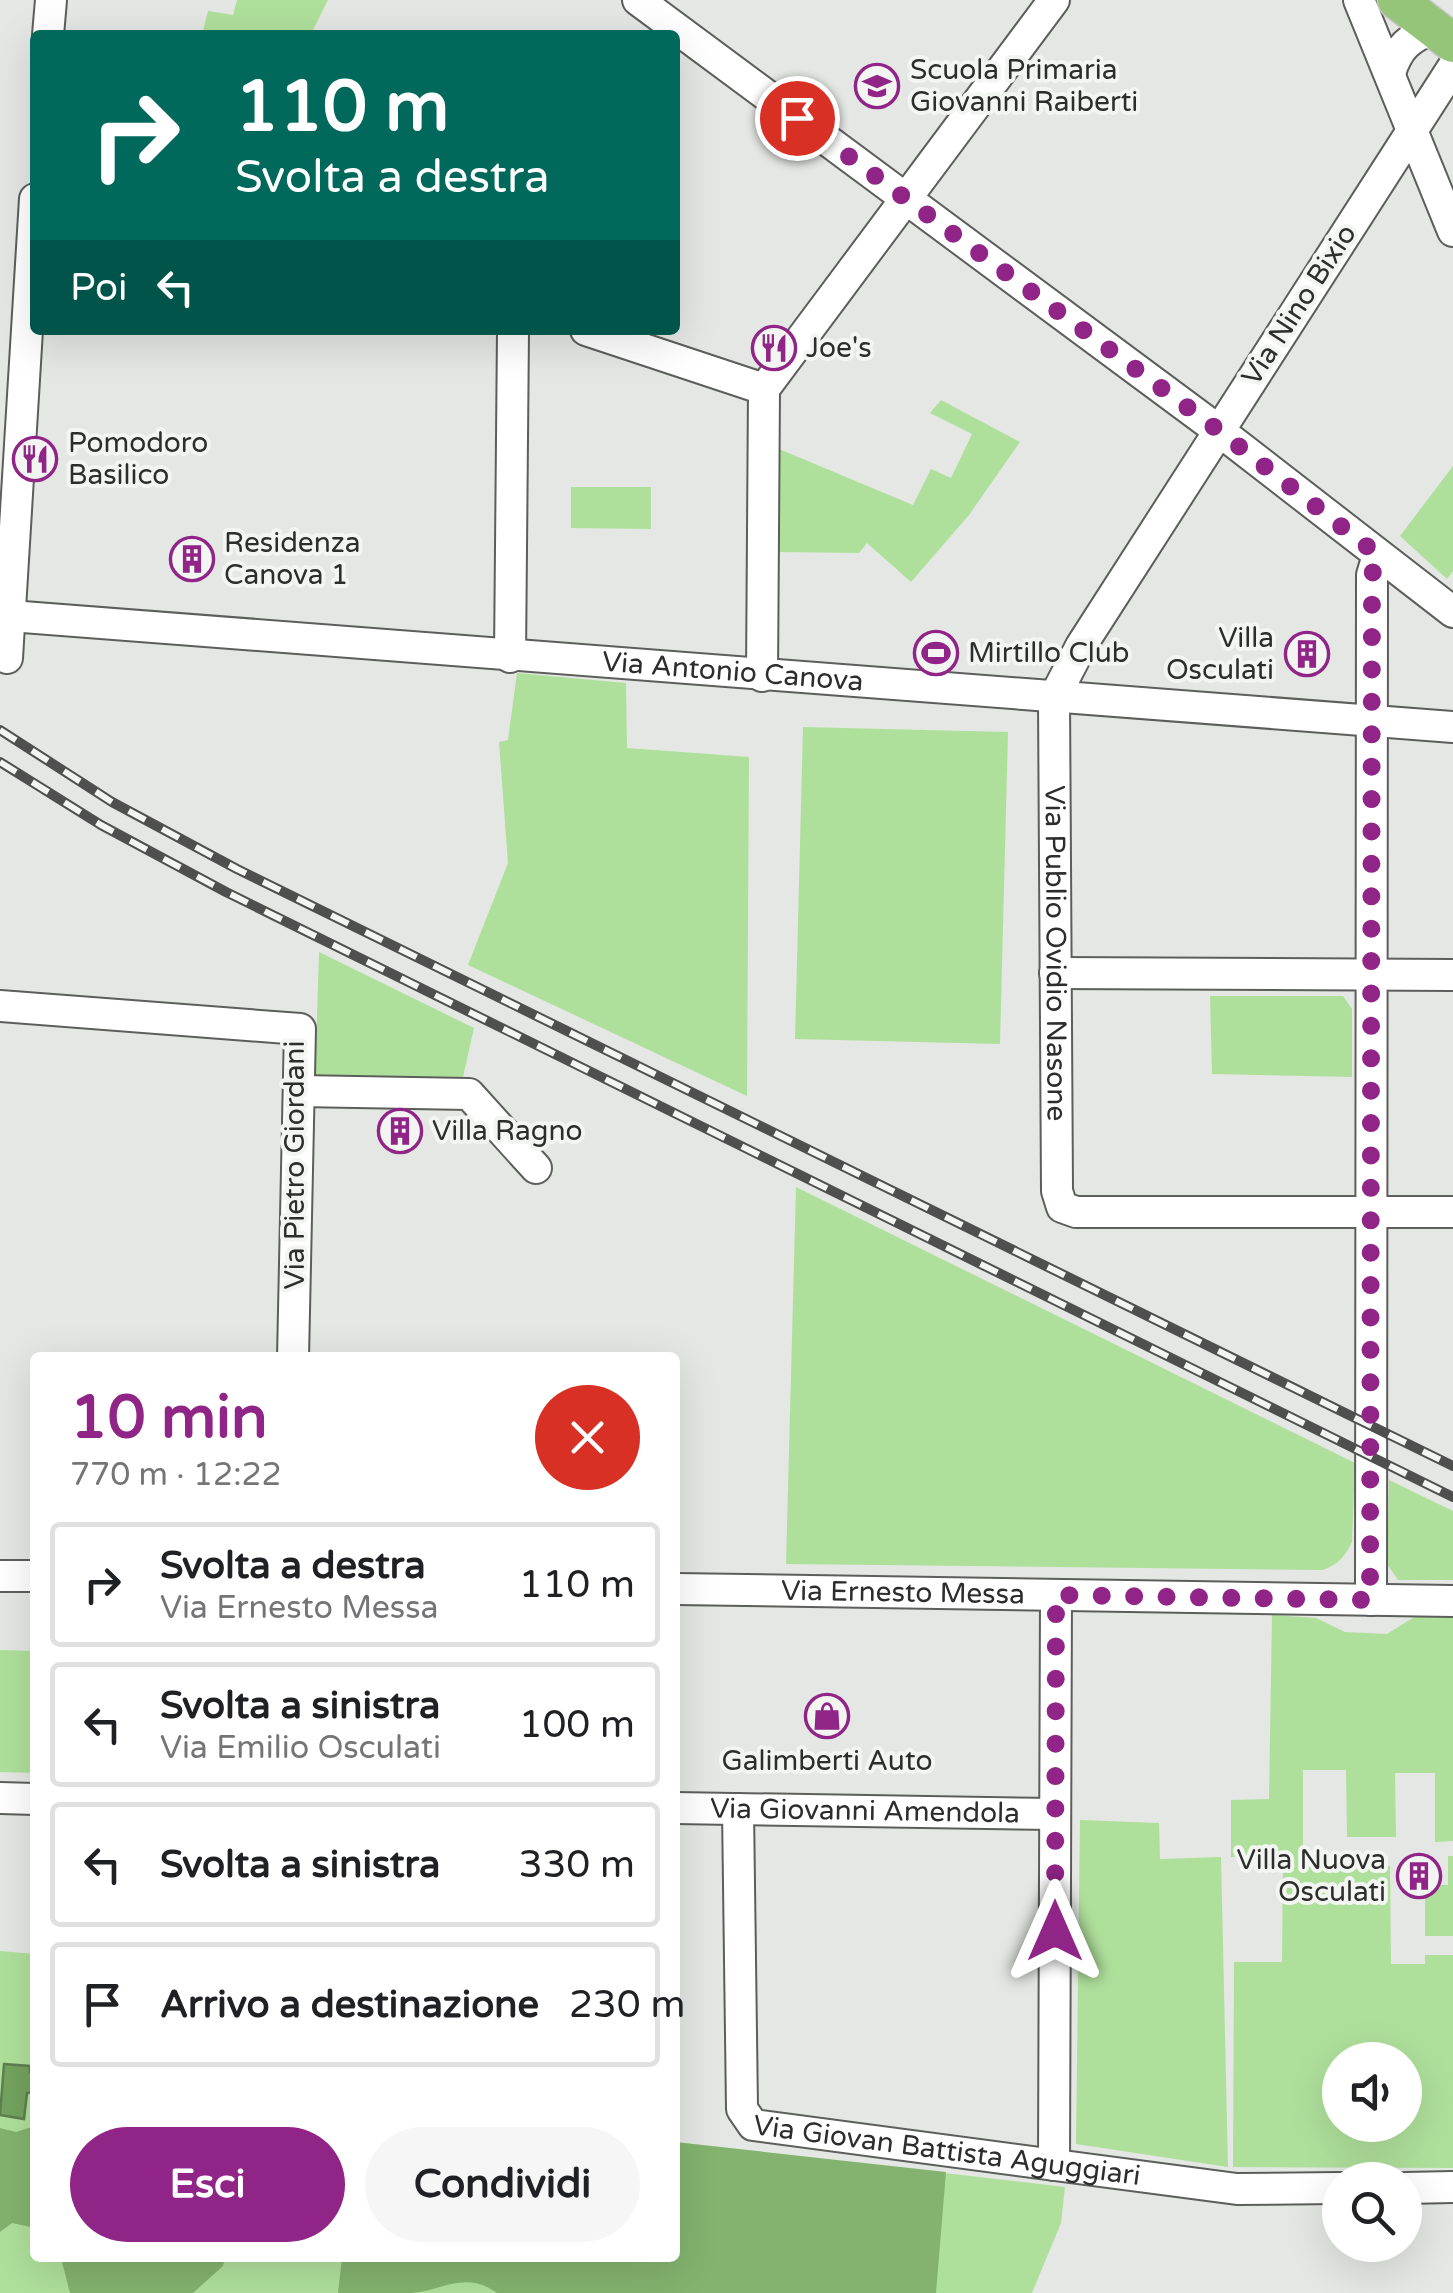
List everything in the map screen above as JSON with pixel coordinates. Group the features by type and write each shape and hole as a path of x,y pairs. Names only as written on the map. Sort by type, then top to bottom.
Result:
{"main road":[{"path":"1397,0 1444,36"}],"street":[{"path":"48,30 51,0"},
{"path":"638,0 678,30"},
{"path":"762,676 764,389 1054,0"},
{"path":"1359,0 1453,231"},
{"path":"680,31 1218,430 1453,612"},
{"path":"1390,74 1399,50 1411,38 1444,36"},
{"name":"Via Nino Bixio","path":"1054,698 1080,646 1453,67"},
{"path":"7,658 30,282"},
{"path":"510,657 512,335"},
{"path":"601,335 764,389"},
{"path":"1370,1600 1372,575 1378,555"},
{"name":"Via Antonio Canova","path":"10,616 1453,727"},
{"name":"Via Publio Ovidio Nasone","path":"1054,698 1057,1191 1062,1207 1076,1212 1372,1212"},
{"path":"1055,972 1453,975"},
{"name":"Via Pietro Giordani","path":"0,1006 300,1030 294,1352"},
{"path":"299,1091 469,1094 536,1168"},
{"path":"1372,1212 1453,1212"},
{"path":"0,1576 30,1576"},
{"name":"Via Ernesto Messa","path":"680,1588 1453,1601"},
{"path":"1054,2165 1056,1595"},
{"path":"0,1798 30,1798"},
{"name":"Via Giovanni Amendola","path":"680,1808 1055,1814"},
{"name":"Via Giovan Battista Aguggiari","path":"738,1809 742,2109 753,2125 1237,2189 1322,2188"},
{"path":"1422,2188 1453,2188"}],"shaded area":[{"path":"237,0 328,0 313,30 203,30 208,11 233,15"},
{"path":"941,400 1020,442 969,515 911,582 867,543 859,553 779,552 779,449 913,505 931,469 951,478 972,434 930,413"},
{"path":"1453,466 1453,571 1447,579 1400,536"},
{"path":"571,487 651,487 651,529 571,528"},
{"path":"517,673 626,683 627,748 749,757 747,1096 468,965 508,863 499,742 508,740"},
{"path":"803,727 1008,732 1000,1044 795,1039"},
{"path":"319,952 474,1028 461,1086 315,1081"},
{"path":"1210,996 1343,996 1352,1009 1352,1077 1212,1074"},
{"path":"796,1187 1355,1463 1352,1542 1347,1552 1323,1570 786,1564"},
{"path":"1389,1480 1453,1511 1453,1580 1398,1580 1387,1564"},
{"path":"1419,1614 1453,1615 1453,1841 1435,1842 1435,1773 1395,1773 1396,1837 1347,1837 1346,1770 1303,1770 1303,1866 1390,1866 1391,1964 1425,1964 1425,1955 1453,1955 1453,2168 1422,2168 1422,2162 1233,2167 1234,1962 1282,1962 1283,1856 1231,1857 1231,1800 1269,1799 1272,1615 1316,1618 1345,1632 1387,1634"},
{"path":"0,1650 30,1651 30,1773 0,1772"},
{"path":"1080,1820 1159,1823 1160,1859 1221,1857 1228,2167 1076,2144"},
{"path":"1448,1856 1453,1856 1453,1936 1425,1936 1425,1885 1448,1885"},
{"path":"0,1951 30,1954 30,2262 680,2262 680,2143 1065,2187 1061,2223 1032,2293 0,2293"},
{"path":"4,2064 30,2066 24,2119 0,2115"},
{"path":"0,2128 16,2132 30,2128 30,2227 12,2223 0,2232"},
{"path":"680,2143 946,2172 936,2293 497,2293 464,2282 411,2293 338,2293 342,2262 680,2262"},
{"path":"62,2262 224,2262 193,2293 70,2293"}],"railway":[{"path":"0,730 112,802 237,869 1453,1466"},
{"path":"0,762 101,825 226,892 1453,1497"}],"place":[{"name":"Scuola Primaria Giovanni Raiberti","path":"877,86"},
{"name":"Joe's","path":"774,348"},
{"name":"Pomodoro Basilico","path":"35,459"},
{"name":"Residenza Canova 1","path":"192,559"},
{"name":"Mirtillo Club","path":"936,653"},
{"name":"Villa Osculati","path":"1307,654"},
{"name":"Villa Ragno","path":"400,1131"},
{"name":"Galimberti Auto","path":"827,1716"},
{"name":"Villa Nuova Osculati","path":"1419,1876"}],"route":[{"path":"797,118 1218,430 1378,555 1372,575 1370,1600 1056,1595 1055,1931"}]}
